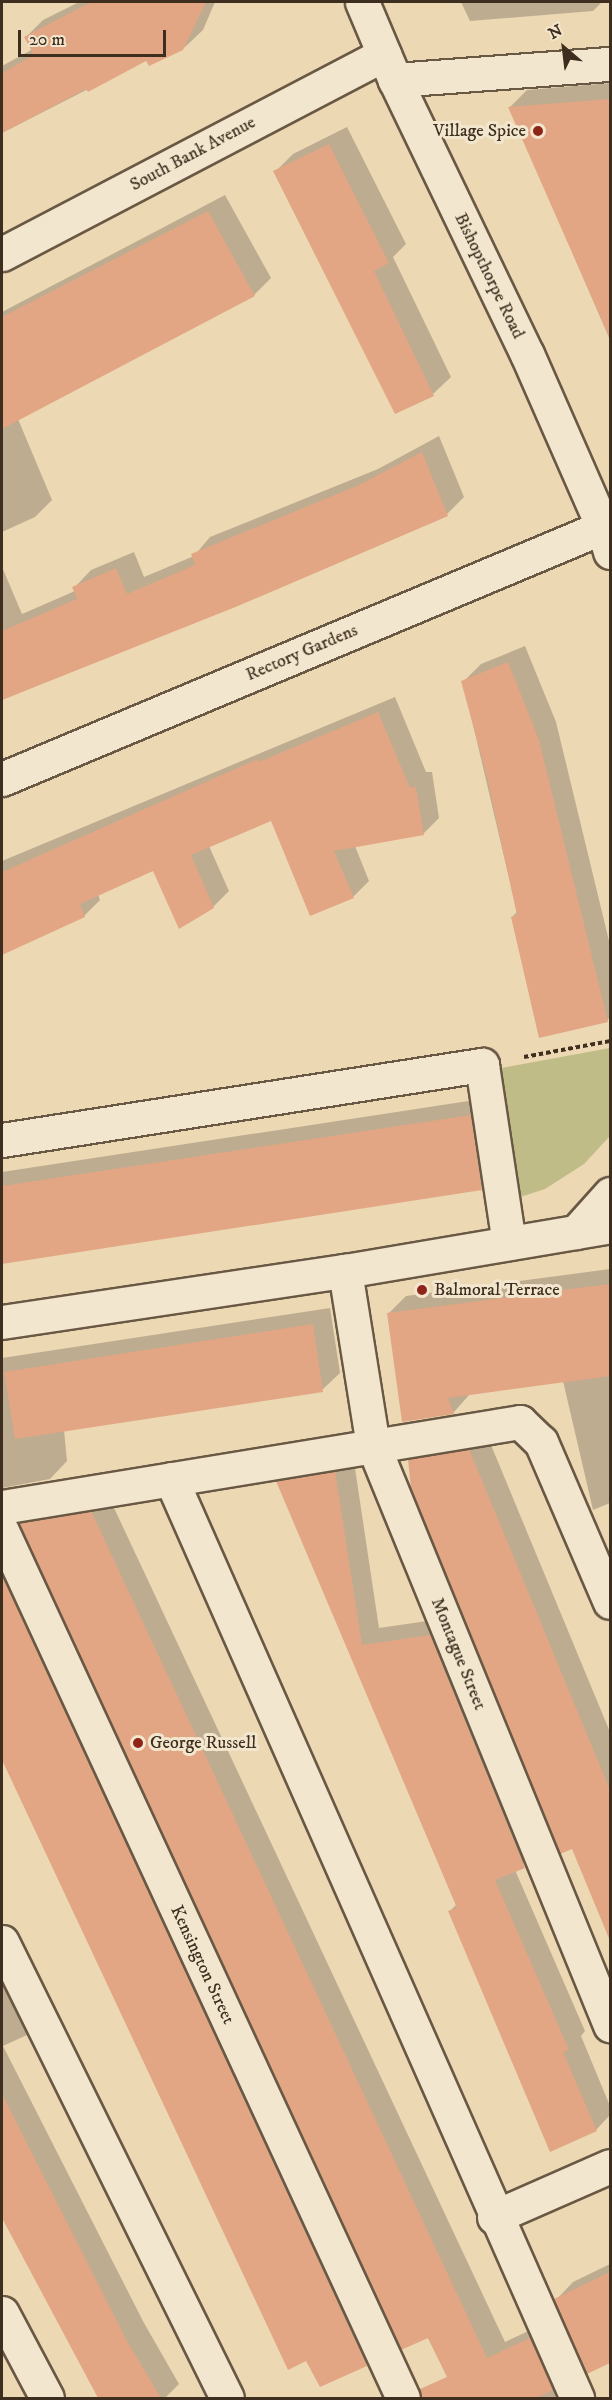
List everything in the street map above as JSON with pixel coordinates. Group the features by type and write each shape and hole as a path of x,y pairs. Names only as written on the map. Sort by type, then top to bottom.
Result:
{"street":[{"name":"Bishopthorpe Road","path":"362,2 390,67 527,354 607,539"},
{"path":"390,67 610,64"},
{"name":"South Bank Avenue","path":"2,254 390,67"},
{"name":"Rectory Gardens","path":"2,779 607,539"},
{"path":"2,1140 482,1065 509,1243"},
{"path":"576,1232 610,1194"},
{"path":"2,1322 345,1271 610,1226"},
{"name":"Montague Street","path":"345,1271 373,1445 610,2025"},
{"path":"2,1506 520,1422 542,1442 610,1602"},
{"path":"171,1479 495,2217 577,2398"},
{"name":"Kensington Street","path":"2,1531 403,2398"},
{"path":"2,1942 227,2398"},
{"path":"495,2217 610,2166"},
{"path":"2,2313 47,2398"}],"path":[{"path":"482,1065 610,1041"}],"shaded area":[{"path":"610,1048 610,1136 584,1164 545,1189 511,1200 491,1070"}],"building":[{"path":"91,2 206,2 183,50 149,66 146,61 2,133 2,73 34,55 24,37"},
{"path":"610,99 610,339 508,107"},
{"path":"329,144 389,263 374,271 434,396 395,414 273,171"},
{"path":"208,211 255,296 2,429 2,317"},
{"path":"422,452 448,516 238,606 2,700 2,631 77,599 72,587 116,568 127,594 195,565 191,554 359,485"},
{"path":"508,662 539,740 608,1022 539,1038 511,917 517,915 487,777 461,681"},
{"path":"378,712 410,788 416,787 424,835 334,851 354,898 310,916 271,821 191,855 214,908 179,929 153,871 80,904 85,917 2,955 2,872 258,759 259,762"},
{"path":"471,1115 482,1190 2,1264 2,1186"},
{"path":"610,1284 610,1376 448,1398 454,1414 402,1422 387,1313"},
{"path":"313,1324 323,1392 15,1439 4,1372"},
{"path":"469,1449 610,1790 610,1941 572,1849 560,1854 411,1489 408,1459"},
{"path":"335,1471 362,1645 430,1635 525,1868 495,1880 569,2050 563,2052 597,2131 550,2152 448,1911 457,1908 276,1481"},
{"path":"91,1511 487,2358 530,2338 553,2390 536,2398 422,2398 420,2389 447,2377 428,2338 401,2350 19,1523"},
{"path":"2,1575 367,2366 320,2387 306,2361 288,2370 2,1760"},
{"path":"2,2094 127,2341 161,2398 98,2398 2,2218"},
{"path":"610,2272 610,2363 587,2374 554,2299"}],"place":[{"name":"Village Spice","path":"538,131"},
{"name":"Balmoral Terrace","path":"422,1290"},
{"name":"George Russell","path":"138,1743"}]}
